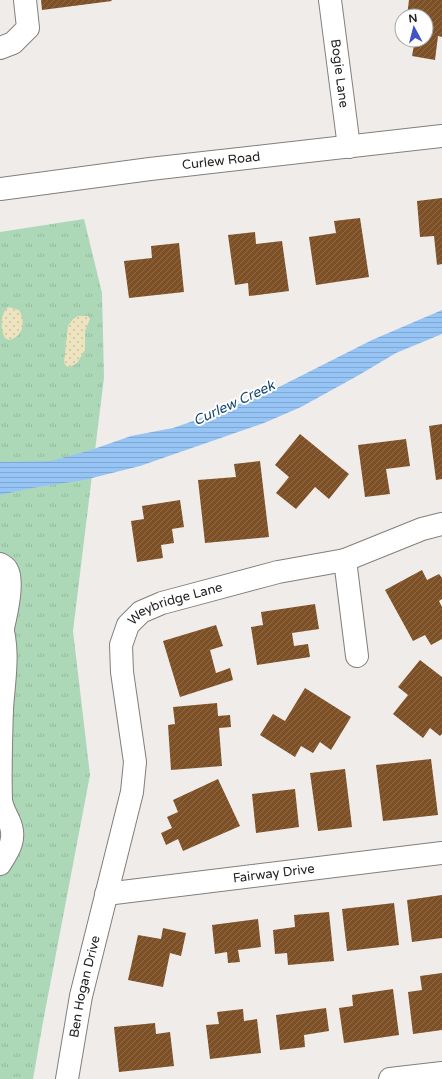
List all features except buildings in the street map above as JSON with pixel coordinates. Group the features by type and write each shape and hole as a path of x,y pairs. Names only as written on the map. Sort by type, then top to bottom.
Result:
{"street":[{"path":"0,48 13,43 28,28 25,0"},
{"name":"Bogie Lane","path":"330,0 349,147"},
{"name":"Curlew Road","path":"0,189 150,169 442,136"},
{"name":"Weybridge Lane","path":"106,894 132,792 135,762 122,672 121,644 128,625 141,612 162,602 278,572 345,560 422,529 442,524"},
{"path":"345,560 357,656"},
{"path":"0,564 6,568 9,576 8,597 1,624 5,639 6,660 2,709 1,800 2,806 12,826 13,838 12,844 0,864"},
{"name":"Fairway Drive","path":"106,894 442,854"},
{"name":"Ben Hogan Drive","path":"68,1079 70,1053 80,996 106,894"},
{"path":"390,1079 442,1073"}],"green space":[{"path":"84,219 102,293 104,377 73,631 90,775 33,1079 0,1079 0,232"}],"sand":[{"path":"8,307 19,310 23,324 17,336 9,340 5,338 3,334 2,326 3,314"},
{"path":"78,316 88,316 90,319 85,331 85,350 77,363 70,367 66,366 64,362 68,326 73,319"}],"water":[{"path":"442,310 442,334 396,353 301,407 264,423 140,466 84,480 32,488 0,495 0,462 51,461 91,450 131,436 173,428 222,411 277,388 372,340"}],"water label":[{"name":"Curlew Creek","path":"234,403"}]}
